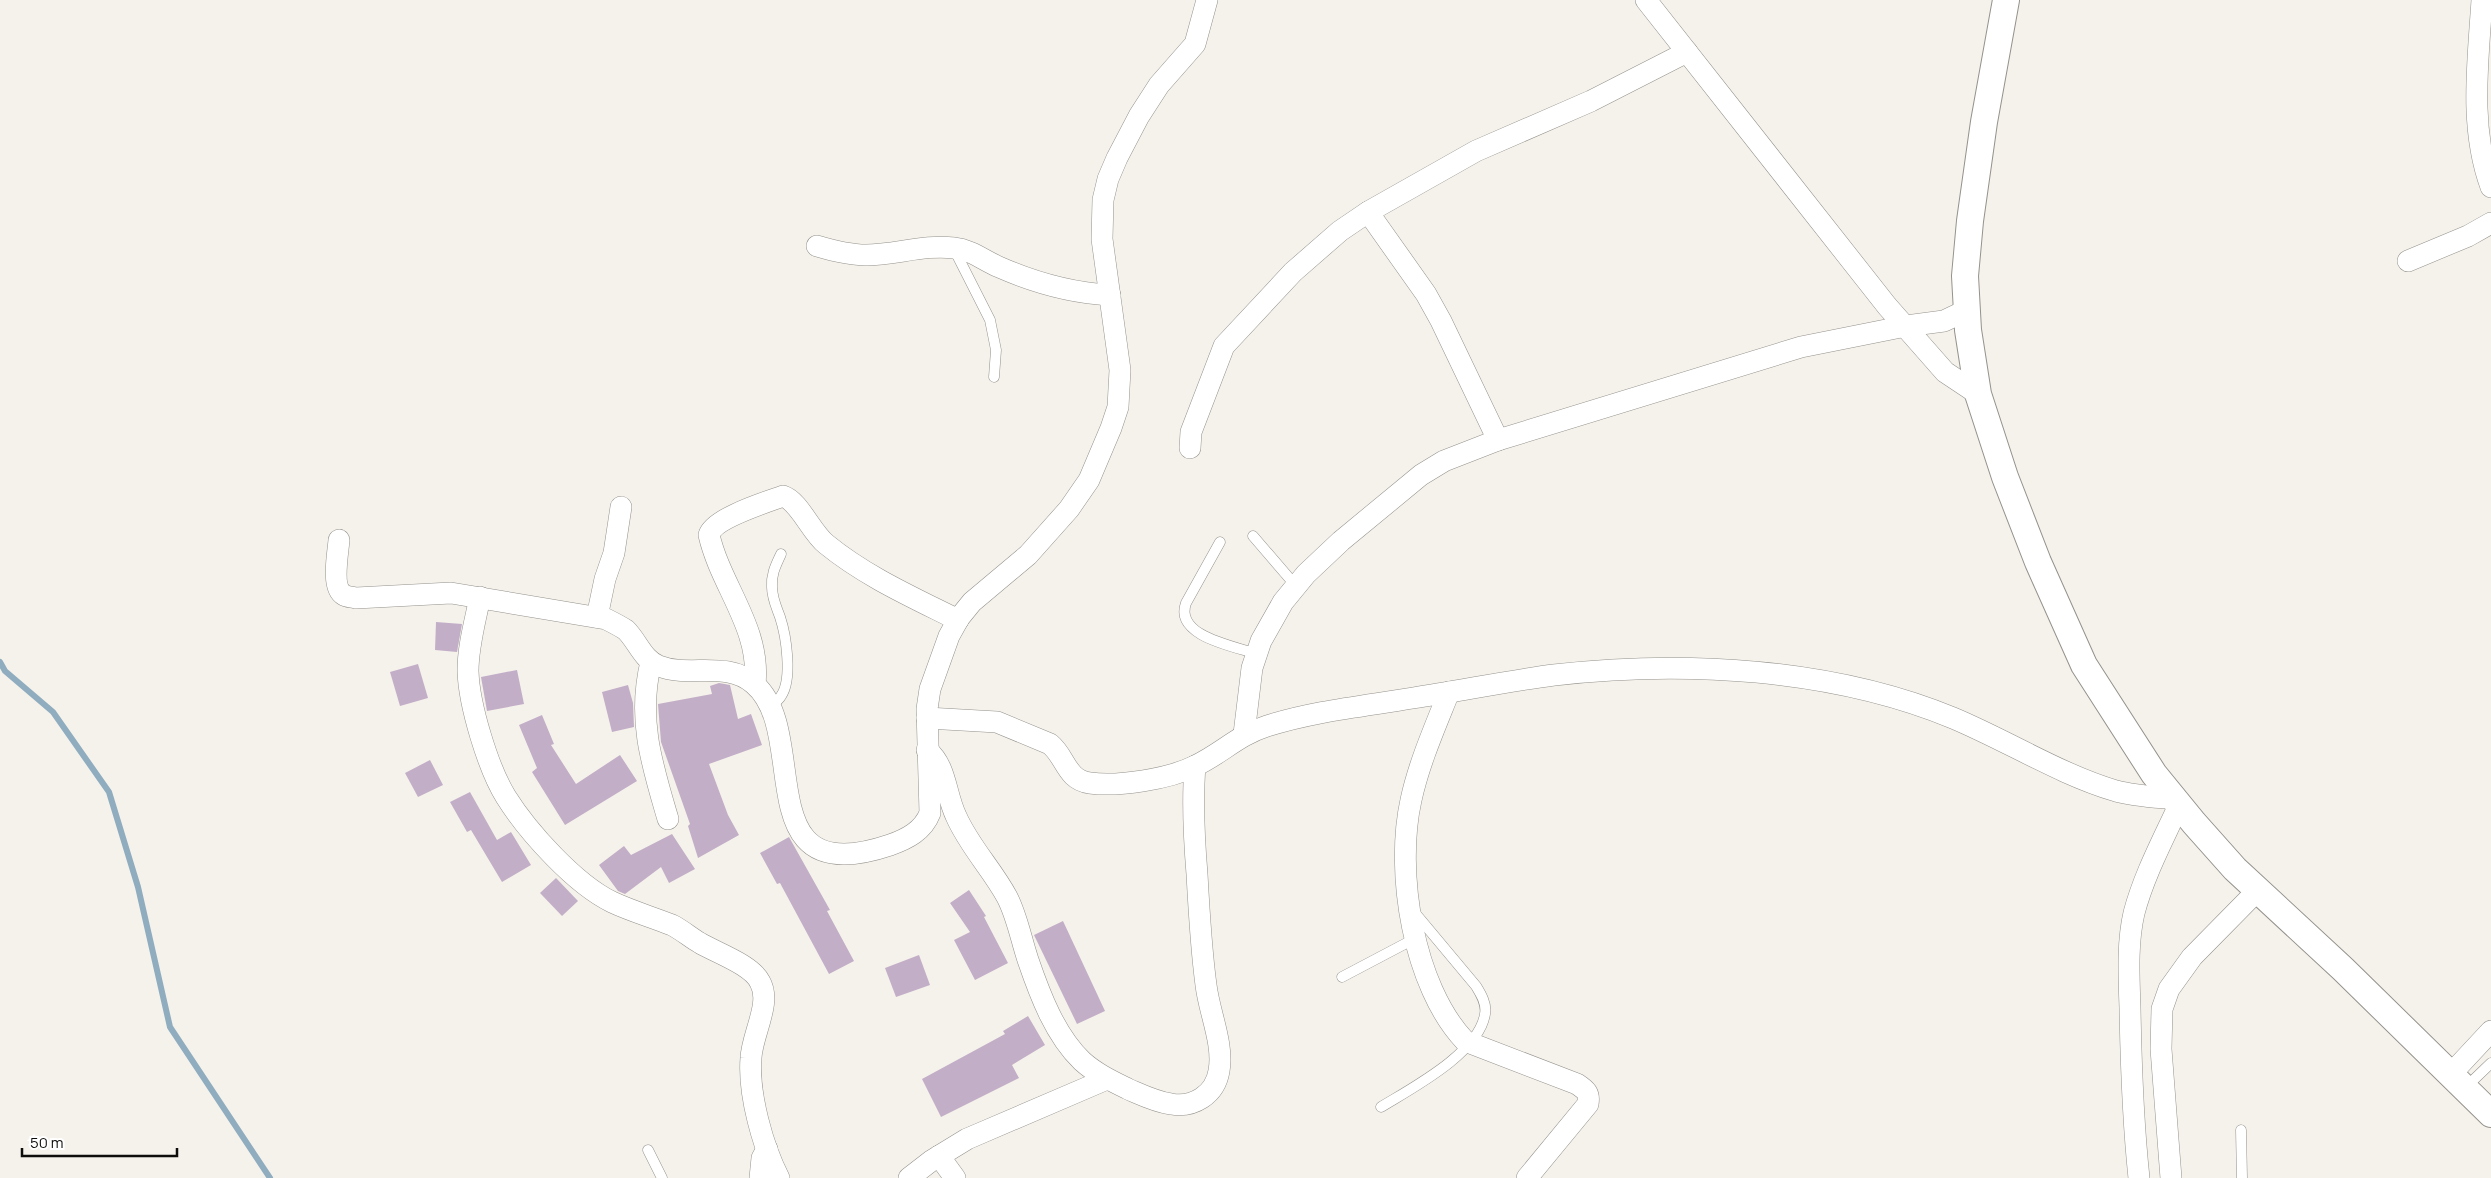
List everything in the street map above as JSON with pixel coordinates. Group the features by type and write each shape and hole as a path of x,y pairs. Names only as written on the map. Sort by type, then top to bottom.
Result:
{"street":[{"path":"340,540 336,578 339,590 345,596 356,598 430,592 480,597 606,619 626,631 651,662 660,666 677,670 718,670 742,676 755,684 770,707 780,739 784,775 792,814 800,831 811,842 835,854 858,852 902,841 916,832 927,821 930,813 927,718 930,689 937,666 958,620 972,602 1004,577 1040,542 1069,509 1089,480 1111,428 1120,390 1102,221 1108,179 1130,131 1149,100 1159,85 1195,44 1207,0"},
{"path":"1646,0 1887,306 1945,372 1978,394"},
{"path":"2006,0 1984,122 1970,221 1965,276 1972,362 1978,394 2005,477 2038,562 2084,664 2154,774 2235,869 2343,969 2491,1114"},
{"path":"2482,0 2477,122 2479,145 2491,187"},
{"path":"1190,448 1191,432 1224,346 1293,272 1340,230 1368,212 1476,151 1592,102 1687,52"},
{"path":"1368,212 1426,294 1442,321 1498,440"},
{"path":"2408,261 2468,236 2491,223"},
{"path":"817,246 840,252 868,255 953,248 969,251 998,267 1023,276 1076,290 1110,295"},
{"path":"1244,734 1250,677 1268,626 1282,602 1341,541 1421,475 1444,461 1498,440 1801,347 1906,326 1944,321 1967,310"},
{"path":"755,684 757,660 752,640 709,535 710,530 716,526 752,507 783,496 793,502 816,535 849,562 958,620"},
{"path":"596,617 604,579 614,553 621,507"},
{"path":"480,597 469,654 469,688 485,746 506,797 525,823 562,864 598,894 674,927 748,969 760,981 765,996 753,1040 751,1069 754,1094 767,1149 779,1178"},
{"path":"651,662 644,695 648,746 668,819"},
{"path":"927,718 988,721 1005,726 1050,744 1056,749 1074,778 1090,784 1112,784 1136,781 1195,766 1244,734 1267,726 1322,713 1553,675 1656,668 1744,672 1833,683 1878,692 1953,718 2079,777 2116,791 2177,802"},
{"path":"1449,692 1420,769 1411,801 1404,858 1409,907 1425,972 1435,997 1457,1032 1470,1043 1504,1054 1577,1084 1587,1090 1590,1097 1588,1104 1528,1178"},
{"path":"927,750 938,761 955,815 1007,897 1031,970 1059,1031 1083,1062 1107,1079 1144,1096 1164,1103 1181,1106 1195,1103 1204,1097 1215,1084 1219,1074 1218,1044 1206,988 1201,944 1192,804 1195,766"},
{"path":"2139,1178 2131,1066 2129,979 2132,931 2134,915 2147,873 2177,802"},
{"path":"2171,1178 2161,1048 2162,1009 2169,989 2187,963 2258,890"},
{"path":"2458,1082 2491,1031"},
{"path":"909,1178 939,1156 968,1139 1107,1079"},
{"path":"760,1178 762,1158 767,1149"},
{"path":"939,1156 955,1178"}],"lane":[{"path":"953,248 990,320 996,350 994,377"},
{"path":"1253,536 1296,586"},
{"path":"1220,542 1186,603 1183,612 1184,620 1200,635 1257,654"},
{"path":"770,707 781,698 786,679 786,643 774,602 772,585 773,570 781,554"},
{"path":"1381,1107 1453,1061 1470,1043 1486,1014 1482,995 1409,907"},
{"path":"1342,977 1416,938"},
{"path":"2458,1082 2491,1063"},
{"path":"2241,1130 2242,1178"},
{"path":"648,1150 662,1178"}],"building":[{"path":"436,622 462,624 457,652 435,650"},
{"path":"418,664 428,698 400,706 390,672"},
{"path":"517,670 524,704 487,711 481,677"},
{"path":"719,683 730,685 738,719 751,714 762,745 709,764 728,815 739,835 698,858 688,826 690,824 661,742 658,704 712,694 710,686"},
{"path":"628,685 633,703 634,727 612,732 602,692"},
{"path":"542,715 554,744 551,745 576,784 620,755 637,781 565,825 532,772 537,768 519,725"},
{"path":"430,760 443,785 418,797 405,773"},
{"path":"470,792 497,840 511,832 531,865 502,882 471,830 467,832 450,802"},
{"path":"672,834 695,869 669,883 661,867 625,894 618,891 599,865 624,846 631,855"},
{"path":"789,837 830,910 827,911 854,961 829,974 780,883 777,884 760,853"},
{"path":"556,878 578,901 562,916 540,893"},
{"path":"969,890 986,916 984,917 1008,963 975,980 954,940 970,932 950,903"},
{"path":"1063,921 1105,1011 1077,1024 1034,935"},
{"path":"919,955 930,985 896,997 885,968"},
{"path":"1028,1016 1045,1045 1012,1065 1019,1078 941,1117 922,1079 1005,1034 1003,1031"}],"waterway":[{"path":"0,662 5,671 53,712 109,792 138,887 170,1027 270,1178"}]}
